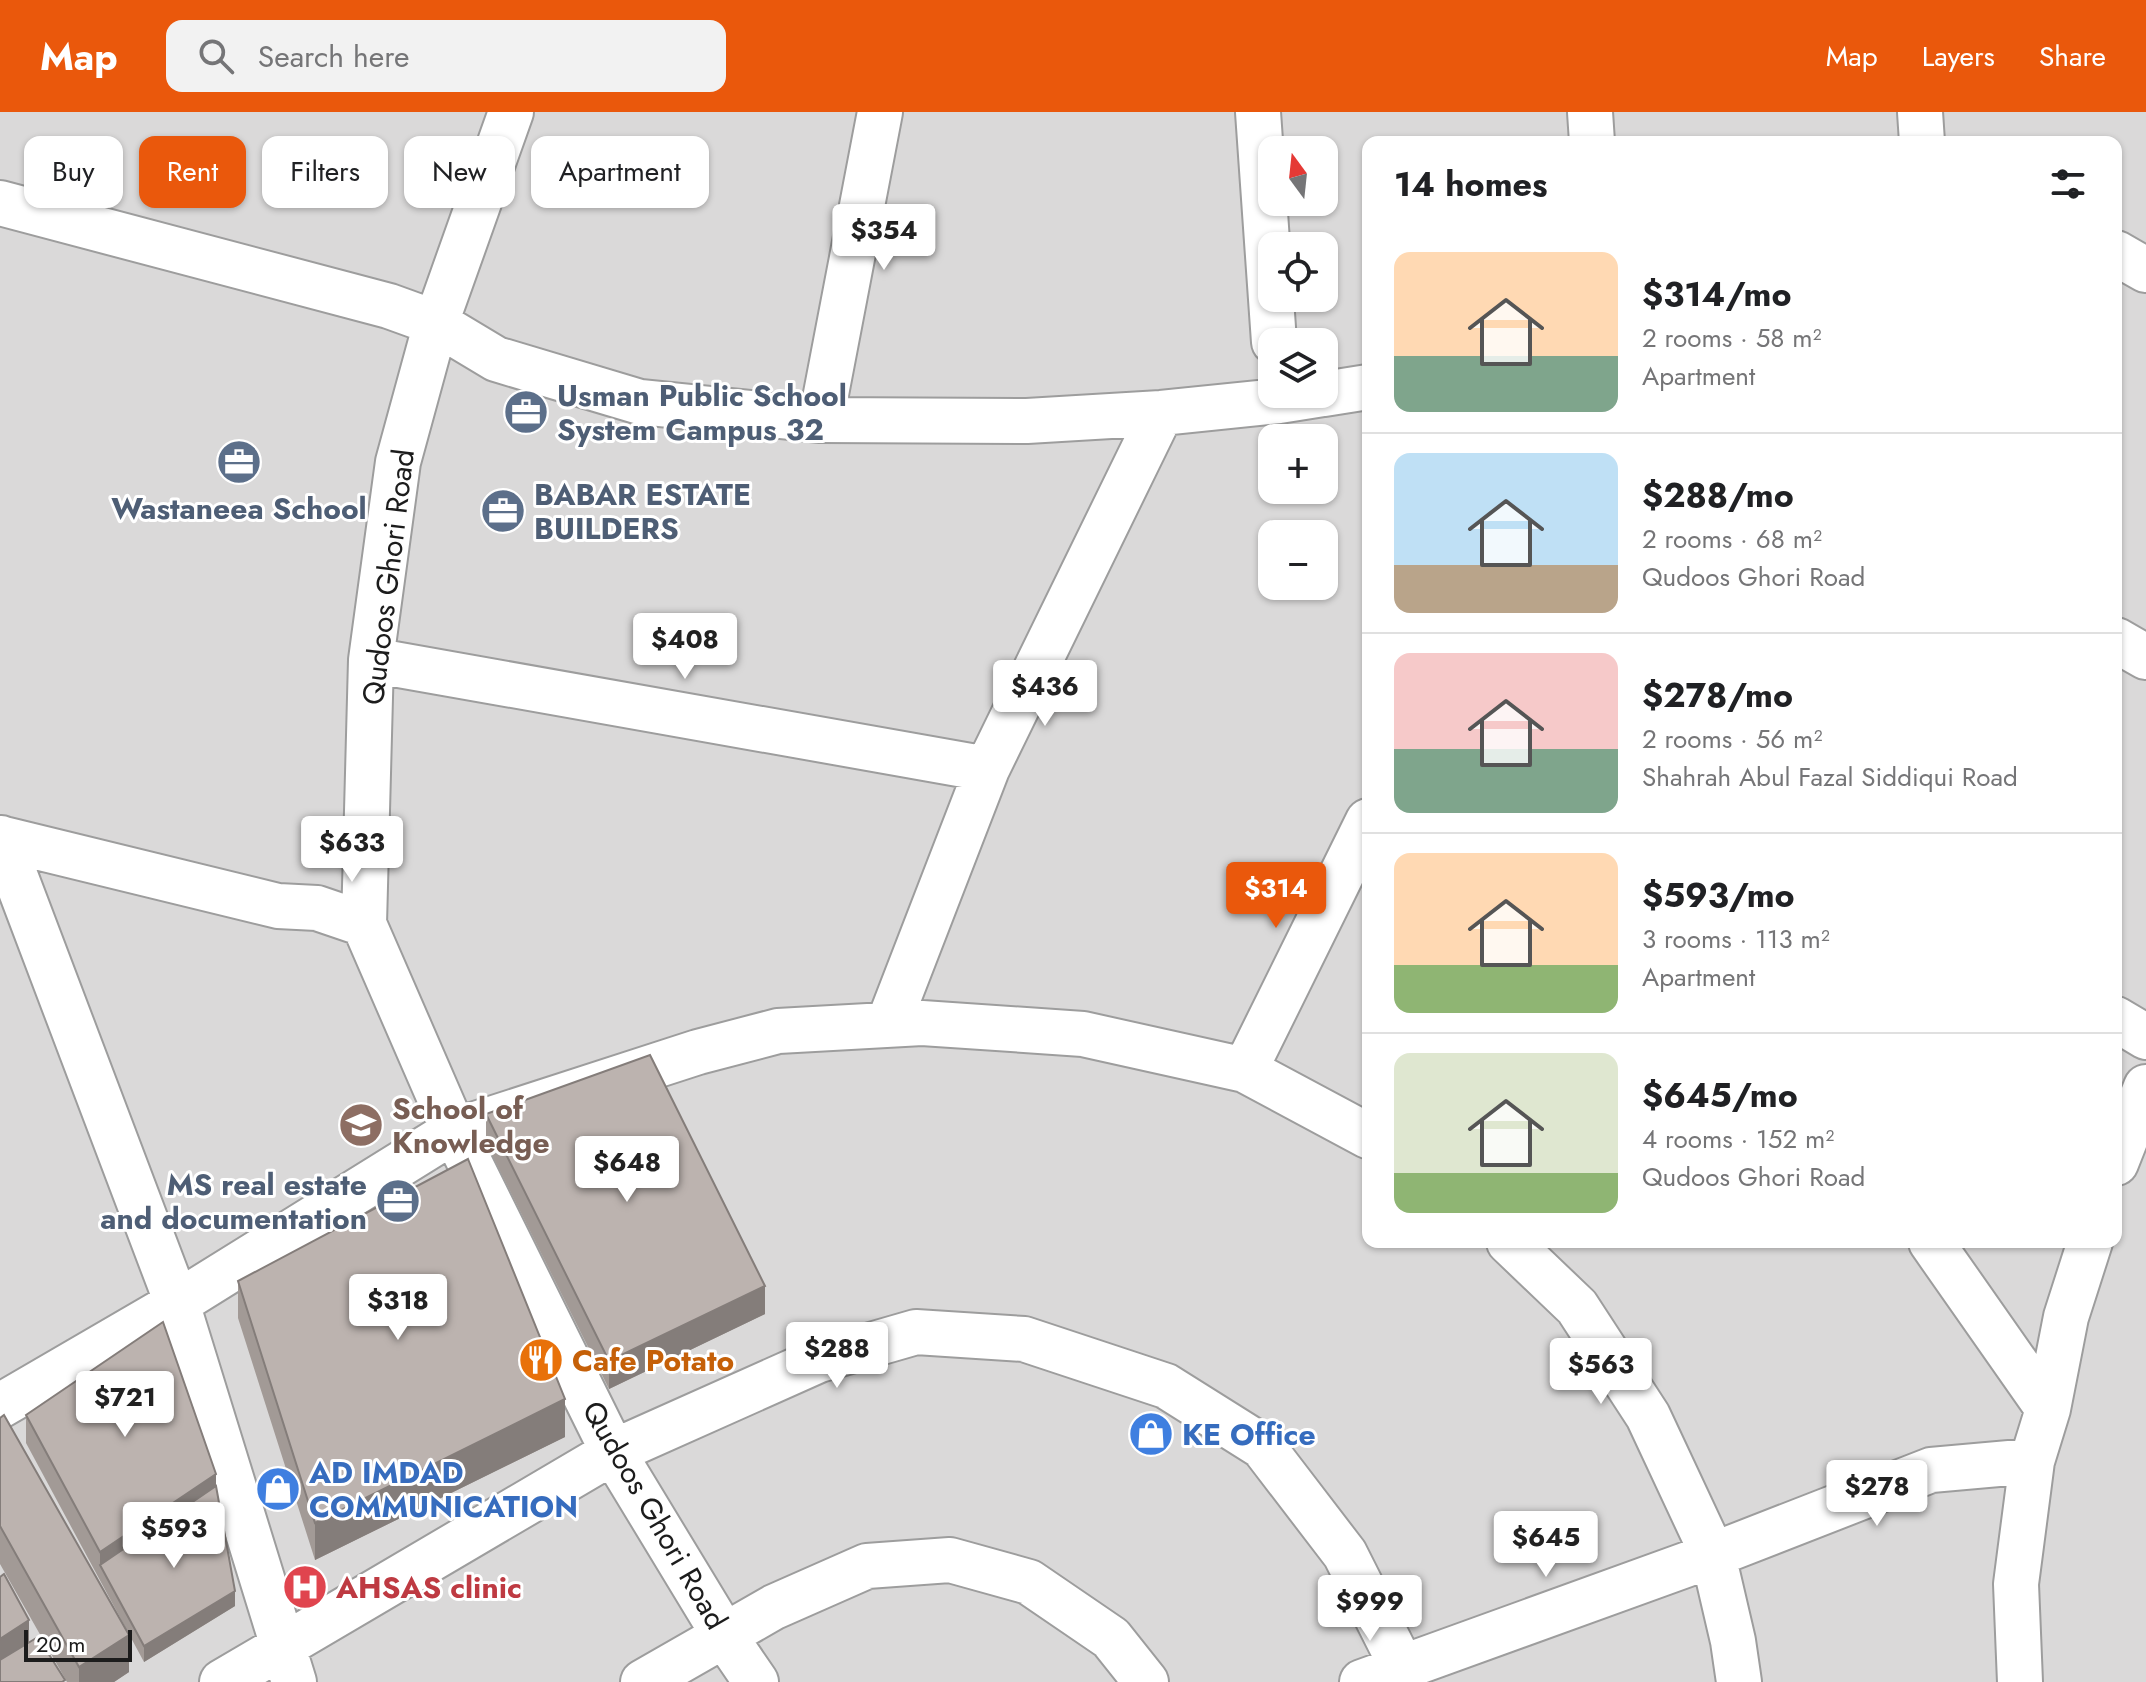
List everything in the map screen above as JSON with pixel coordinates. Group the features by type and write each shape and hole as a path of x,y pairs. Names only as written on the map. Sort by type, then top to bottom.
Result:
{"street":[{"name":"Qudoos Ghori Road","path":"511,112 436,323 398,462 371,660 364,924 454,1131 613,1452 756,1682"},
{"path":"821,420 880,112"},
{"path":"1258,112 1273,328"},
{"path":"1590,112 1592,136"},
{"path":"1920,112 1922,136"},
{"path":"0,203 389,306 436,323 496,359 640,402 821,420 1027,421 1161,413 1258,400"},
{"path":"2122,256 2146,270"},
{"path":"1338,392 1362,388"},
{"path":"888,1025 987,769 1161,413"},
{"path":"2122,643 2146,657"},
{"path":"371,660 987,769"},
{"path":"1245,1070 1362,833"},
{"path":"0,838 278,906 317,908 364,924"},
{"path":"0,838 177,1303 290,1663"},
{"path":"0,1406 177,1303 454,1131 698,1052 778,1031 922,1023 1083,1034 1245,1070 1362,1133"},
{"path":"2122,1023 2146,1037"},
{"path":"2122,1148 2146,1087"},
{"path":"1935,1248 2048,1409"},
{"path":"2020,1682 2016,1584 2032,1461 2048,1409 2066,1317 2088,1248"},
{"path":"1527,1249 1577,1307 1648,1416 1713,1555 1739,1682"},
{"path":"222,1682 290,1663 613,1452 819,1360 916,1332 1024,1339 1166,1386 1263,1447 1345,1554 1404,1675"},
{"path":"1362,1682 1404,1675 1931,1470 2032,1461"},
{"path":"643,1682 774,1607 867,1566 950,1560 1029,1582 1111,1638 1146,1682"}],"shaded area":[{"path":"0,112 2146,112 2146,1682 0,1682"}],"building":[{"path":"650,1055 765,1286 609,1361 486,1114"},
{"path":"468,1159 565,1399 315,1523 238,1281"},
{"path":"163,1322 216,1474 100,1552 26,1415"},
{"path":"4,1415 129,1635 79,1667 0,1526 0,1418"},
{"path":"216,1486 235,1591 144,1646 100,1565"},
{"path":"4,1574 29,1620 0,1639 0,1577"},
{"path":"38,1637 65,1680 0,1682 0,1660"}],"place":[{"name":"Usman Public School System Campus 32","path":"526,412"},
{"name":"Wastaneea School","path":"239,462"},
{"name":"BABAR ESTATE BUILDERS","path":"503,511"},
{"name":"School of Knowledge","path":"361,1125"},
{"name":"MS real estate and documentation","path":"398,1201"},
{"name":"Cafe Potato","path":"541,1360"},
{"name":"KE Office","path":"1151,1434"},
{"name":"AD IMDAD COMMUNICATION","path":"278,1489"},
{"name":"AHSAS clinic","path":"305,1587"}]}
